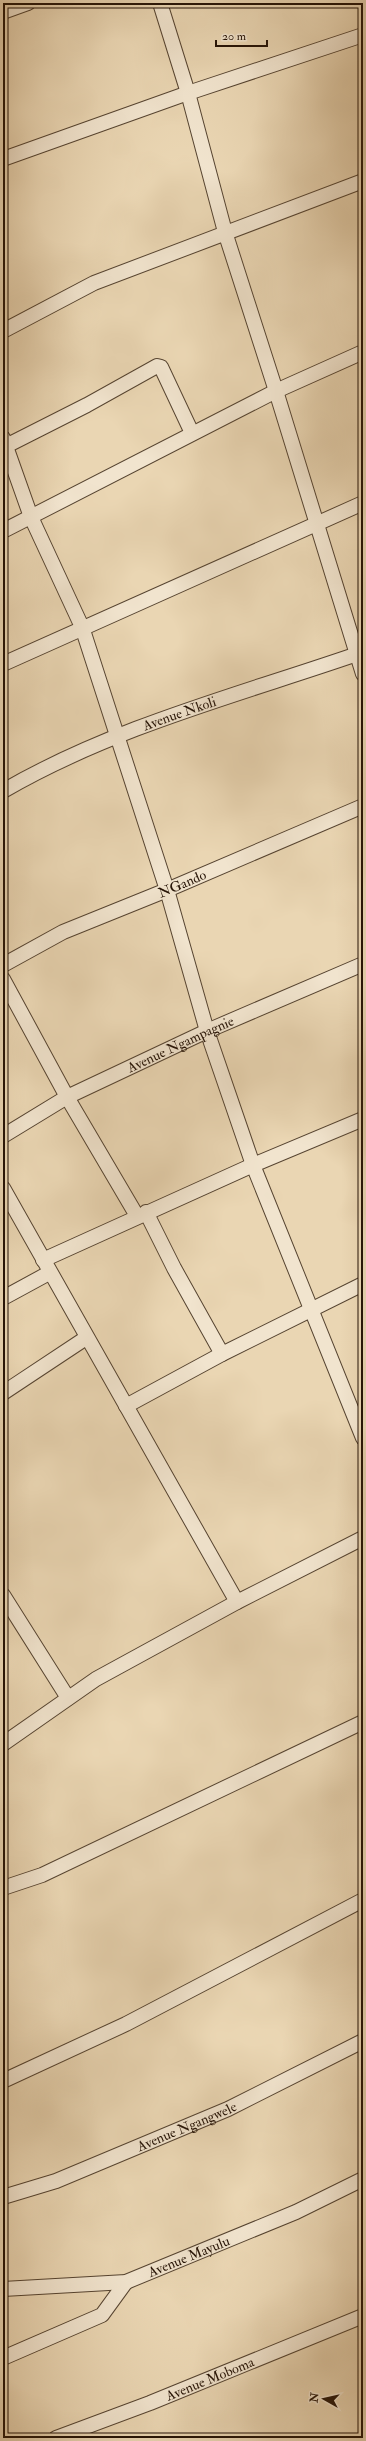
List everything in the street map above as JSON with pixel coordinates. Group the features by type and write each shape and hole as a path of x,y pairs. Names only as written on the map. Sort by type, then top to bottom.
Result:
{"street":[{"path":"3,12 28,3"},
{"path":"160,3 188,93 225,232 276,391 316,523 360,653 363,674"},
{"path":"3,159 188,93 363,35"},
{"path":"3,331 94,283 225,232 363,181"},
{"path":"3,531 276,391 363,352"},
{"path":"192,433 162,367 157,366 87,405 4,442 31,517 82,627 166,890 207,1031 253,1165 311,1310 357,1408 363,1438"},
{"path":"3,664 82,627 363,502"},
{"name":"Avenue Nkoli","path":"3,791 27,777 117,734 360,653"},
{"name":"NGando","path":"3,965 64,932 363,806"},
{"name":"Avenue Ngampagnie","path":"3,1136 67,1097 207,1031 363,964"},
{"path":"3,978 67,1097 142,1214 222,1354"},
{"path":"3,1298 46,1266 142,1214 363,1119"},
{"path":"3,1188 86,1338 237,1602"},
{"path":"126,1406 222,1354 363,1284"},
{"path":"3,1392 86,1338"},
{"path":"3,1744 96,1679 237,1602 363,1538"},
{"path":"3,1594 68,1698"},
{"path":"3,1888 42,1875 363,1722"},
{"path":"3,2081 126,2024 363,1900"},
{"name":"Avenue Ngangwele","path":"3,2197 56,2181 228,2109 363,2041"},
{"name":"Avenue Mayulu","path":"3,2289 126,2282 296,2212 363,2179"},
{"path":"3,2358 102,2315 126,2282"},
{"name":"Avenue Moboma","path":"56,2438 150,2403 363,2316"}]}
